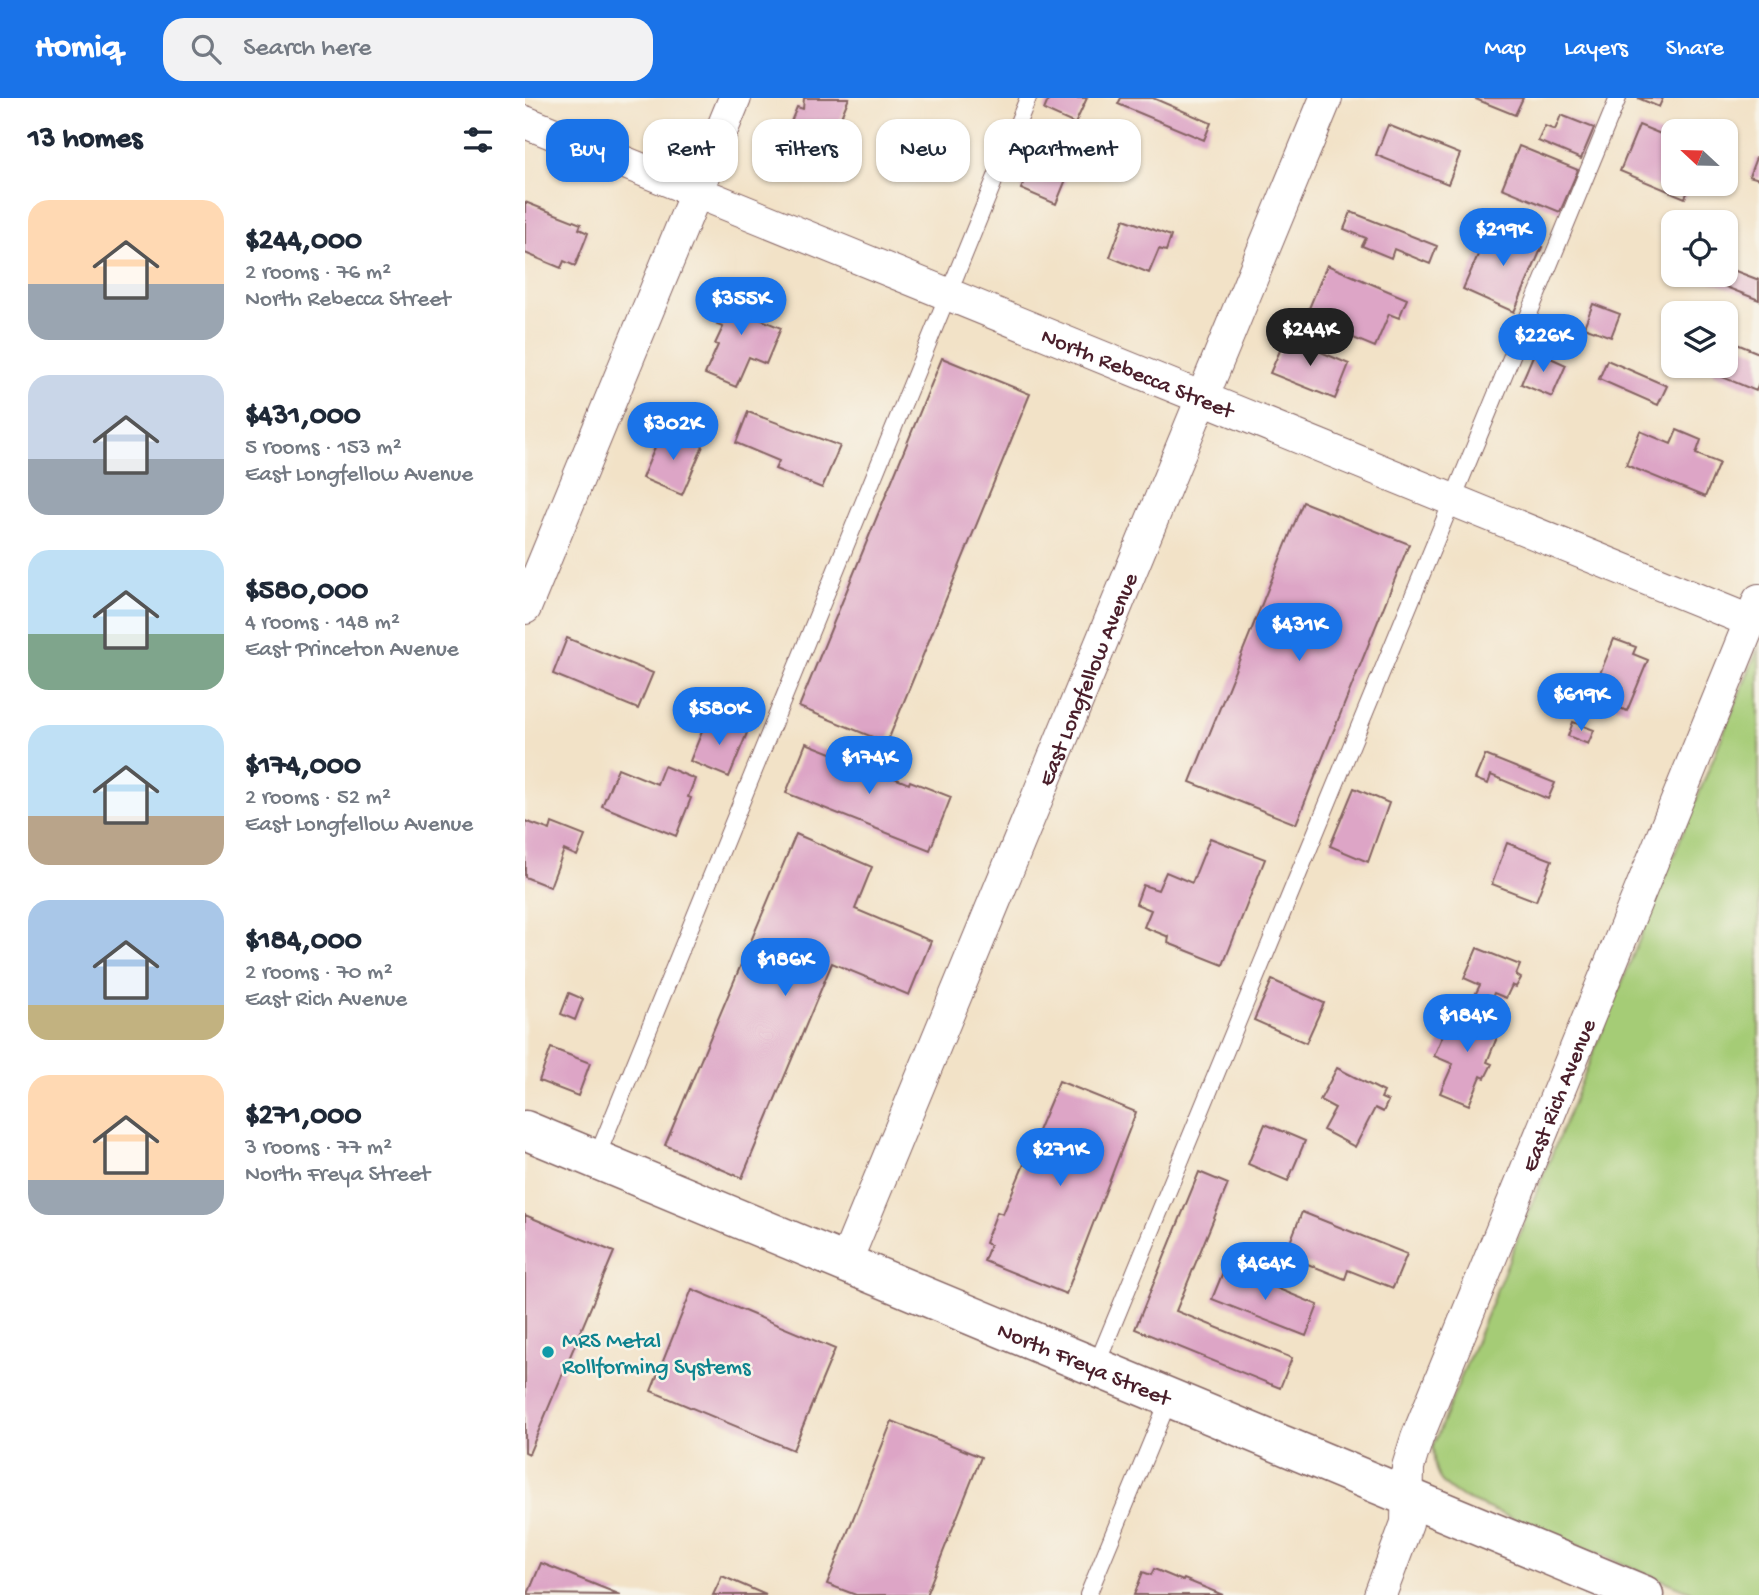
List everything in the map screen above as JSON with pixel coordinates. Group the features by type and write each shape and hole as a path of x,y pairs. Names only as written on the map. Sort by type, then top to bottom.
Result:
{"street":[{"path":"525,608 735,98"},
{"name":"East Longfellow Avenue","path":"846,1261 1326,98"},
{"name":"North Rebecca Street","path":"525,122 1453,500 1755,610"},
{"name":"East Rich Avenue","path":"1380,1595 1404,1531 1408,1467 1417,1438 1755,610"},
{"name":"North Freya Street","path":"525,1130 846,1261 1644,1595"}],"lane":[{"path":"596,1158 1028,98"},
{"path":"1096,1366 1618,98"},
{"path":"1088,1595 1170,1397"}],"green space":[{"path":"1759,646 1759,1595 1699,1595 1461,1497 1438,1477 1433,1446"}],"building":[{"path":"804,98 849,98 840,119 792,119 797,107 803,109"},
{"path":"1049,98 1087,98 1077,119 1064,119 1044,110"},
{"path":"1121,98 1153,98 1211,123 1204,140 1118,104"},
{"path":"1473,98 1523,98 1515,115"},
{"path":"1638,98 1663,98 1659,107"},
{"path":"1561,115 1594,128 1581,159 1538,141 1545,126 1555,130"},
{"path":"1388,125 1460,154 1448,184 1376,155"},
{"path":"1639,125 1661,134 1661,188 1620,171"},
{"path":"1519,146 1578,170 1560,212 1502,188"},
{"path":"1756,158 1759,159 1759,179 1749,176"},
{"path":"1024,182 1065,182 1056,204 1021,189"},
{"path":"525,202 581,224 579,229 588,233 575,266 564,261 561,268 525,253"},
{"path":"1351,212 1437,246 1430,264 1394,249 1391,258 1362,246 1366,238 1344,229"},
{"path":"1124,219 1171,236 1166,251 1159,249 1149,273 1110,257"},
{"path":"1491,225 1542,247 1514,312 1463,289"},
{"path":"1327,265 1407,299 1399,318 1389,314 1375,347 1305,318"},
{"path":"1738,272 1759,280 1759,300 1726,287 1738,287"},
{"path":"732,286 765,300 757,318 781,328 766,364 749,357 736,387 705,374 718,345 715,344 723,327 717,325"},
{"path":"1593,304 1620,314 1611,337 1584,327"},
{"path":"1286,337 1349,364 1335,399 1270,373"},
{"path":"1738,344 1759,353 1759,384 1756,391 1725,378 1738,378"},
{"path":"1535,351 1566,365 1552,397 1521,384"},
{"path":"942,358 1030,394 887,743 799,707"},
{"path":"1607,360 1667,386 1658,405 1599,379"},
{"path":"748,412 840,446 822,488 775,469 779,461 736,443"},
{"path":"663,429 703,446 682,495 642,478"},
{"path":"1677,430 1701,440 1696,454 1719,463 1705,497 1626,465 1640,431 1671,444"},
{"path":"1303,502 1409,544 1296,824 1190,782"},
{"path":"567,638 653,673 638,709 553,674"},
{"path":"1614,639 1636,647 1633,654 1648,660 1627,711 1591,696"},
{"path":"708,717 747,733 729,777 690,761"},
{"path":"1573,722 1594,730 1588,744 1568,736"},
{"path":"806,743 909,784 910,781 951,797 930,850 786,793"},
{"path":"1485,755 1555,783 1548,799 1491,775 1488,784 1475,779"},
{"path":"664,766 695,779 688,797 691,798 676,836 602,806 618,768 657,784"},
{"path":"1354,788 1389,803 1368,862 1330,846"},
{"path":"525,821 550,830 552,823 585,836 577,856 564,850 550,887 525,877"},
{"path":"796,834 872,867 855,909 931,941 909,995 832,963 742,1178 665,1145"},
{"path":"1210,838 1265,859 1223,965 1168,943 1169,937 1144,927 1151,910 1136,904 1143,885 1158,890 1166,872 1192,883"},
{"path":"1507,843 1552,860 1536,901 1492,884"},
{"path":"1477,948 1520,965 1516,975 1521,978 1516,987 1512,985 1506,998 1494,993 1489,1004 1474,997 1480,985 1464,978"},
{"path":"1272,980 1324,1003 1306,1043 1254,1020"},
{"path":"569,993 583,999 575,1020 561,1014"},
{"path":"1461,1008 1502,1025 1487,1062 1492,1064 1485,1078 1481,1076 1469,1105 1440,1093 1453,1064 1434,1056 1447,1025 1452,1028"},
{"path":"551,1048 590,1063 578,1096 539,1081"},
{"path":"1337,1068 1384,1092 1381,1098 1388,1101 1383,1112 1375,1108 1355,1147 1323,1130 1335,1108 1320,1100"},
{"path":"1059,1081 1136,1112 1066,1294 984,1261 990,1245 985,1243 997,1212 1003,1214"},
{"path":"1265,1124 1305,1141 1288,1181 1248,1164"},
{"path":"1199,1172 1228,1184 1176,1311 1292,1358 1280,1388 1135,1329"},
{"path":"1302,1212 1407,1254 1393,1288 1348,1270 1345,1279 1285,1255"},
{"name":"MRS Metal Rollforming Systems","path":"525,1215 614,1252 529,1454 525,1452"},
{"path":"1225,1267 1318,1305 1306,1336 1212,1299"},
{"path":"692,1289 835,1349 793,1450 651,1391"},
{"path":"892,1421 981,1457 926,1595 856,1595 827,1584"},
{"path":"541,1563 621,1595 528,1594"},
{"path":"1154,1569 1223,1595 1134,1595 1143,1572 1151,1575"},
{"path":"722,1576 766,1595 713,1595"}],"place":[{"name":"MRS Metal Rollforming Systems","path":"548,1352"}]}
